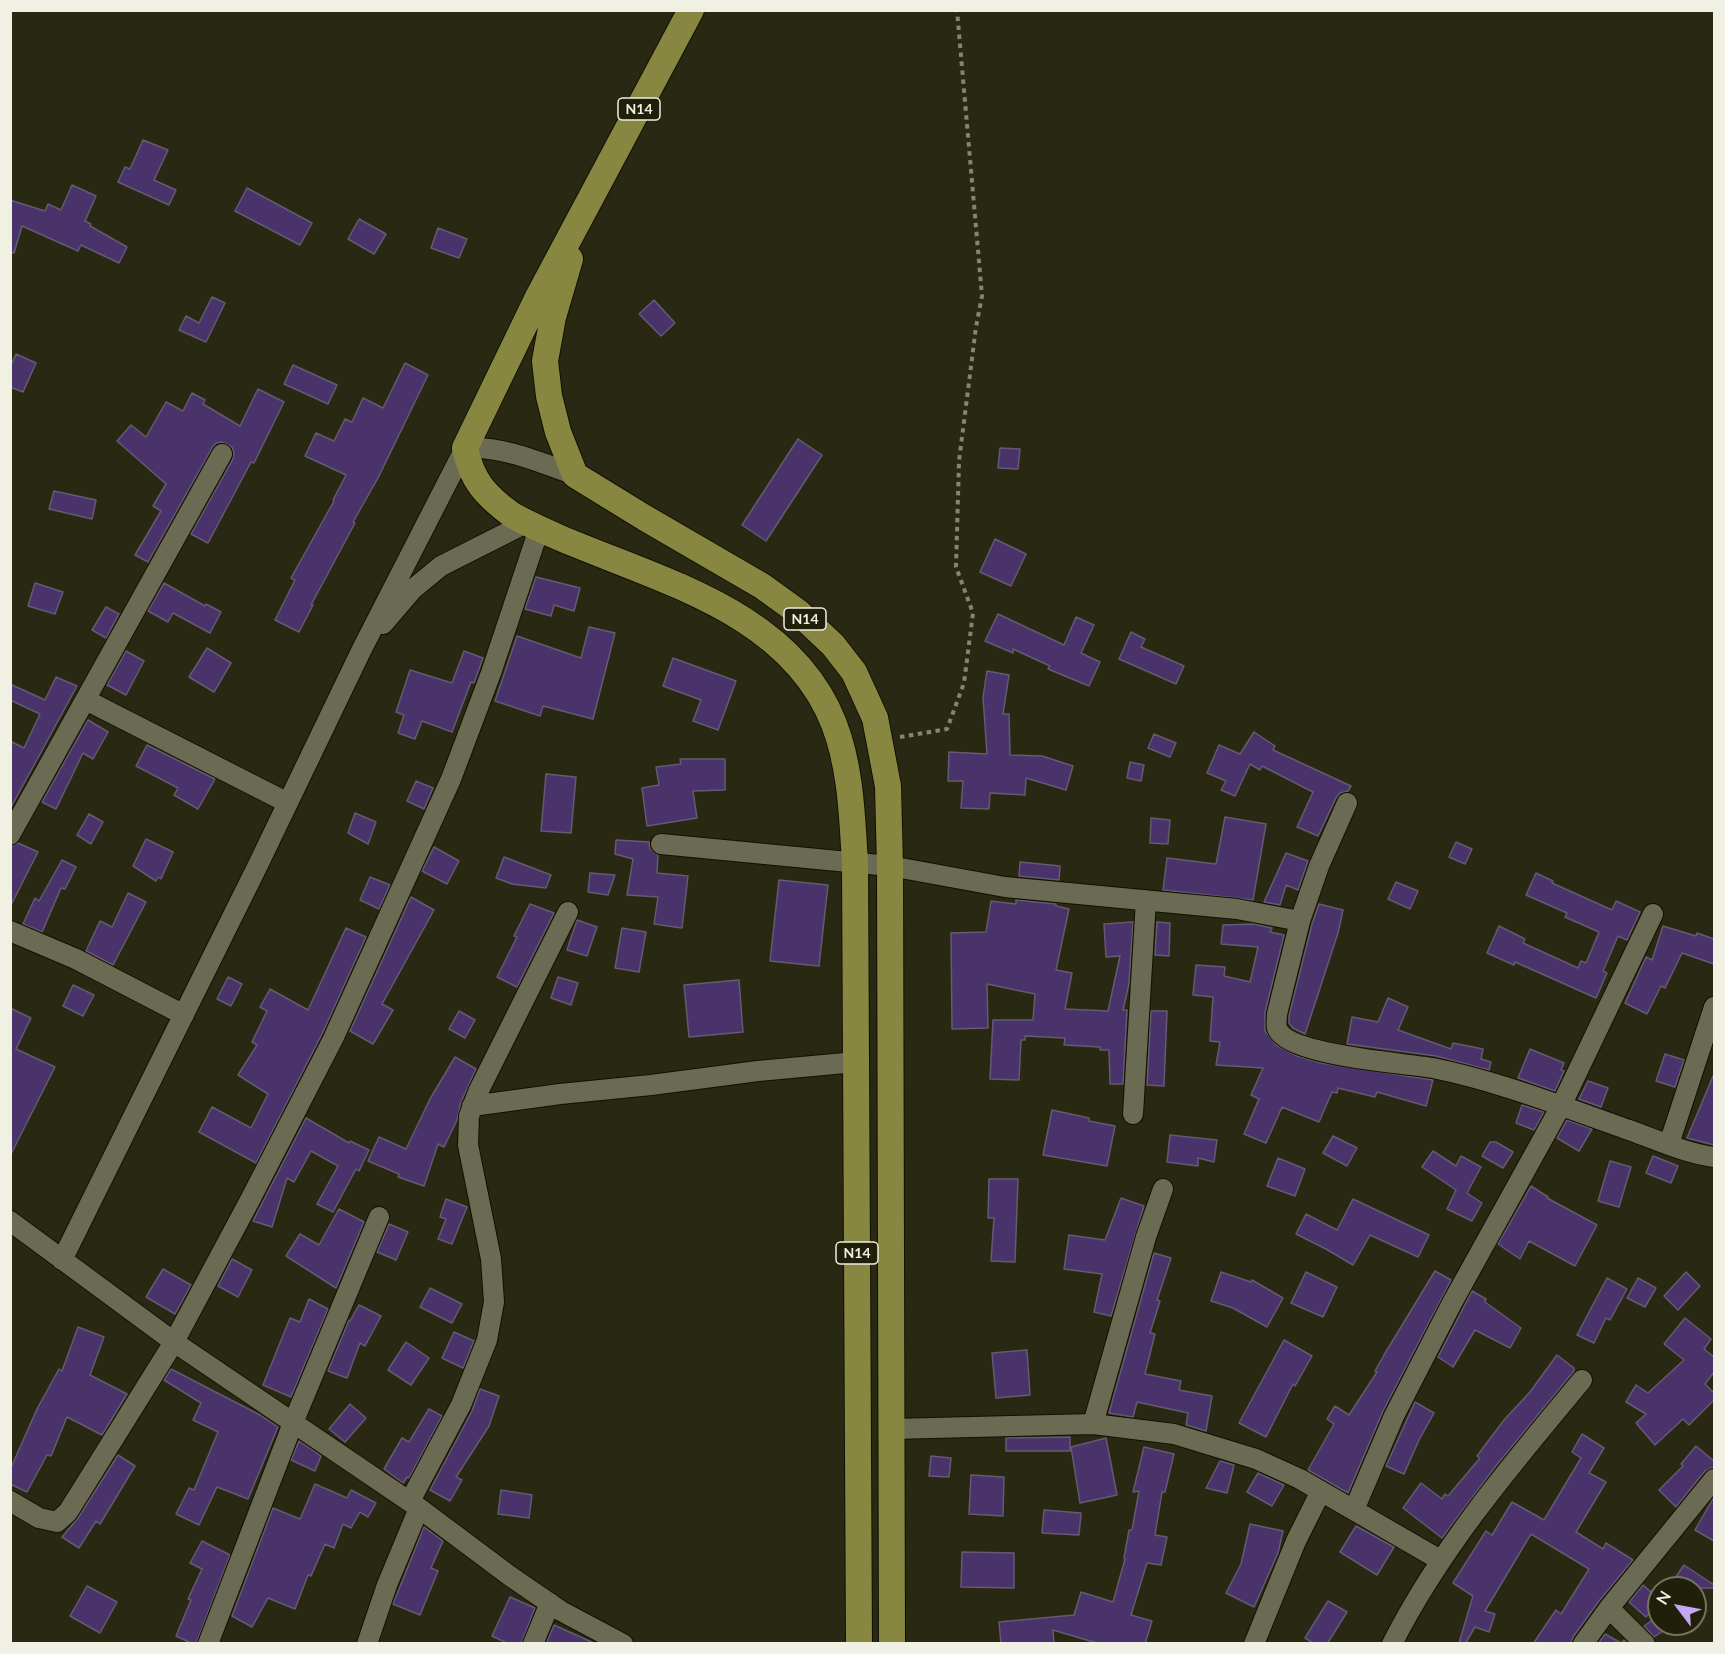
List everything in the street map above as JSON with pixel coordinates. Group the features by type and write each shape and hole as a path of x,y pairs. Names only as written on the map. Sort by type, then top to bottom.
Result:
{"main road":[{"name":"N14","path":"691,10 539,295 465,448 470,470 482,488 496,503 532,526 681,587 716,603 755,627 787,654 812,680 834,724 848,778 855,863 859,1644"},
{"name":"N14","path":"585,208 553,317 545,361 549,396 558,432 575,475 645,519 762,586 798,612 833,645 854,672 876,725 888,786 890,866 892,1644"}],"street":[{"path":"62,1260 184,1016 362,649 465,448 486,447 575,475"},
{"path":"10,835 222,454"},
{"path":"362,649 413,590 441,566 532,526"},
{"path":"10,1501 39,1518 57,1522 68,1512 174,1341 250,1200 333,1039 451,779 491,672 532,526"},
{"path":"86,700 288,803"},
{"path":"1347,803 1319,866 1300,921 1277,1014 1277,1028 1283,1036 1320,1051 1376,1062 1431,1068 1503,1085 1669,1144 1714,1157"},
{"path":"661,844 890,866 1005,887 1237,909 1300,921"},
{"path":"1133,1114 1146,900"},
{"path":"367,1644 415,1505 461,1405 486,1340 494,1302 491,1259 468,1145 469,1116 478,1092 568,912"},
{"path":"1354,1510 1394,1416 1452,1303 1561,1106 1653,914"},
{"path":"10,931 76,959 184,1016"},
{"path":"1669,1144 1714,1006"},
{"path":"472,1106 560,1094 651,1086 758,1071 856,1062"},
{"path":"1093,1424 1146,1237 1163,1189"},
{"path":"208,1644 293,1422 379,1217"},
{"path":"10,1221 174,1341 415,1505 550,1603 623,1644"},
{"path":"1392,1644 1440,1560 1582,1380"},
{"path":"891,1429 1093,1424 1174,1434 1256,1459 1300,1479 1440,1560"},
{"path":"1583,1644 1609,1608 1714,1479"},
{"path":"1254,1644 1291,1552 1320,1491"},
{"path":"533,1644 550,1603"},
{"path":"1609,1608 1645,1644"}],"path":[{"path":"876,725 895,738 947,729 964,683 973,613 956,567 956,555 959,461 982,296 957,10"}],"building":[{"path":"143,140 168,150 154,180 176,190 169,205 118,182 125,167 130,169"},
{"path":"72,185 96,196 85,221 127,247 119,263 81,245 78,251 22,226 14,253 10,252 10,200 45,211 48,204 61,210"},
{"path":"247,188 312,223 300,245 235,211"},
{"path":"359,219 386,234 374,254 348,239"},
{"path":"438,228 467,239 459,258 431,248"},
{"path":"212,297 225,303 206,342 179,330 186,316 199,323"},
{"path":"654,300 675,323 661,336 639,314"},
{"path":"16,354 36,363 23,392 10,387 10,367"},
{"path":"405,363 428,375 299,632 275,620 295,580 291,578 346,475 305,456 316,433 334,441 345,419 352,422 363,398 383,408"},
{"path":"293,365 337,385 328,404 284,384"},
{"path":"258,389 284,402 254,463 251,462 208,543 191,534 233,459 232,447 222,442 216,443 212,448 148,562 135,555 161,511 153,506 166,484 117,441 131,425 146,437 166,402 183,411 192,393 205,400 203,404 240,426"},
{"path":"798,439 822,455 766,541 742,525"},
{"path":"1000,448 1020,449 1018,469 998,468"},
{"path":"54,491 96,500 92,519 49,509"},
{"path":"995,539 1026,554 1011,586 980,572"},
{"path":"536,577 580,588 574,611 554,605 551,616 525,609"},
{"path":"35,583 63,592 55,614 28,606"},
{"path":"164,583 205,606 206,604 221,612 210,633 173,613 168,622 148,611"},
{"path":"106,607 119,614 106,638 92,630"},
{"path":"998,614 1064,645 1076,617 1094,625 1081,653 1100,662 1089,686 1048,669 1050,666 1013,649 1013,653 985,641"},
{"path":"589,627 615,633 593,719 543,706 540,716 495,701 517,636 581,658"},
{"path":"1131,632 1145,639 1141,647 1184,666 1176,684 1119,659"},
{"path":"207,648 231,663 214,692 189,677"},
{"path":"126,651 144,661 126,695 107,685"},
{"path":"464,651 483,658 452,732 422,721 415,739 398,733 404,715 396,712 410,670 452,683"},
{"path":"673,658 736,681 718,730 693,721 701,700 663,686"},
{"path":"987,671 1009,675 1003,714 1009,714 1010,755 1042,756 1073,766 1066,790 1026,778 1025,795 990,793 989,809 961,808 963,781 948,781 949,752 987,754 983,697"},
{"path":"56,677 77,686 10,809 10,741 24,748 40,714 10,700 10,684 45,700"},
{"path":"88,720 108,732 93,759 83,753 56,809 42,802"},
{"path":"1254,732 1275,746 1273,750 1351,786 1348,791 1340,793 1336,798 1318,836 1297,827 1313,792 1262,766 1260,770 1250,764 1235,796 1221,790 1226,781 1207,773 1219,745 1240,754"},
{"path":"1154,734 1176,743 1170,757 1148,748"},
{"path":"147,745 215,779 198,809 174,795 178,788 136,766"},
{"path":"680,759 725,759 725,790 693,791 697,818 647,826 642,788 659,785 656,767 681,764"},
{"path":"1130,762 1144,765 1141,781 1127,778"},
{"path":"546,774 576,777 571,833 541,831"},
{"path":"416,781 433,788 424,809 407,801"},
{"path":"355,813 376,822 368,844 348,833"},
{"path":"89,814 103,822 91,844 77,835"},
{"path":"1225,817 1266,824 1253,900 1163,890 1167,858 1216,864"},
{"path":"1151,818 1170,820 1168,844 1150,843"},
{"path":"146,839 173,852 161,879 158,877 156,881 133,866"},
{"path":"616,840 649,842 650,849 658,855 657,873 688,876 682,928 654,924 658,897 627,895 633,859 615,854"},
{"path":"1456,842 1472,849 1465,864 1449,857"},
{"path":"18,843 38,852 10,907 10,847"},
{"path":"434,847 459,861 447,884 422,871"},
{"path":"1286,853 1308,861 1298,890 1286,885 1280,905 1264,902"},
{"path":"504,857 551,875 546,888 512,884 496,878"},
{"path":"62,860 76,867 65,889 61,888 42,932 23,924 35,898 39,901"},
{"path":"1020,862 1060,866 1059,880 1019,876"},
{"path":"590,873 615,875 608,895 588,892"},
{"path":"1536,873 1553,881 1552,883 1612,910 1616,901 1640,912 1627,940 1618,936 1603,971 1607,973 1596,998 1515,962 1514,965 1487,953 1499,926 1525,939 1523,943 1578,968 1581,961 1586,963 1599,932 1565,917 1567,913 1526,895"},
{"path":"370,877 390,885 379,909 360,900"},
{"path":"779,880 828,885 819,966 770,961"},
{"path":"1396,882 1418,891 1410,909 1388,899"},
{"path":"128,893 146,902 113,965 86,951 100,921 112,927"},
{"path":"411,897 434,910 382,1004 393,1010 373,1044 350,1031"},
{"path":"1016,900 1056,904 1056,906 1069,909 1056,970 1072,973 1065,1009 1108,1011 1120,956 1106,957 1104,924 1133,922 1129,984 1123,1010 1127,1010 1123,1084 1110,1084 1109,1050 1100,1050 1100,1047 1064,1045 1065,1038 1025,1036 1025,1040 1021,1040 1019,1080 990,1079 993,1020 1033,1020 1035,994 987,984 988,1028 952,1029 951,933 986,932 991,901 1016,904"},
{"path":"530,904 554,913 517,987 497,977"},
{"path":"1319,904 1343,910 1338,933 1305,1034 1293,1028 1289,1023 1289,1016"},
{"path":"577,920 597,927 587,956 567,950"},
{"path":"1157,922 1170,923 1169,956 1155,955"},
{"path":"1254,924 1272,928 1270,932 1284,935 1265,1013 1265,1031 1276,1045 1297,1056 1321,1063 1433,1080 1426,1106 1377,1092 1375,1097 1338,1088 1337,1093 1332,1092 1319,1122 1282,1107 1266,1143 1244,1134 1259,1099 1251,1095 1263,1068 1216,1065 1220,1042 1210,1041 1213,997 1193,995 1196,965 1225,967 1224,976 1250,982 1258,947 1221,944 1223,925"},
{"path":"1663,926 1714,939 1714,964 1682,953 1665,988 1661,986 1647,1014 1625,1003 1646,957 1652,960"},
{"path":"346,928 366,937 322,1034 256,1163 199,1132 212,1107 251,1128 268,1094 238,1075 257,1045 252,1042 267,1011 260,1007 270,989 308,1010"},
{"path":"622,928 646,932 639,972 615,968"},
{"path":"228,977 242,984 231,1006 217,999"},
{"path":"558,977 578,983 571,1005 551,998"},
{"path":"739,980 743,1032 689,1037 684,985"},
{"path":"73,985 94,995 83,1016 63,1006"},
{"path":"1388,998 1408,1007 1398,1030 1451,1049 1453,1043 1483,1049 1481,1059 1491,1062 1489,1070 1436,1056 1347,1044 1352,1017 1378,1022"},
{"path":"10,1008 31,1018 16,1049 55,1067 10,1156"},
{"path":"459,1011 475,1020 465,1038 449,1029"},
{"path":"1151,1011 1167,1011 1164,1086 1147,1085"},
{"path":"1530,1049 1564,1063 1561,1070 1564,1071 1555,1091 1518,1078"},
{"path":"1665,1054 1684,1060 1675,1087 1656,1081"},
{"path":"455,1057 476,1069 444,1147 438,1144 424,1186 398,1177 399,1174 368,1161 379,1137 406,1149 430,1099"},
{"path":"1714,1074 1714,1145 1687,1138"},
{"path":"1588,1081 1608,1088 1601,1107 1579,1099"},
{"path":"1522,1105 1544,1112 1534,1130 1516,1123"},
{"path":"1052,1110 1115,1126 1107,1166 1043,1155"},
{"path":"306,1118 349,1143 350,1141 369,1150 359,1171 356,1169 333,1212 317,1204 338,1166 311,1151 294,1182 287,1178 272,1227 253,1221"},
{"path":"1567,1120 1592,1129 1579,1151 1557,1138"},
{"path":"1170,1135 1217,1140 1214,1162 1198,1158 1198,1166 1167,1162"},
{"path":"1333,1136 1357,1148 1347,1166 1323,1153"},
{"path":"1490,1142 1496,1142 1513,1152 1503,1168 1482,1156"},
{"path":"1433,1151 1456,1166 1461,1156 1481,1167 1467,1193 1482,1203 1472,1221 1447,1209 1456,1190 1422,1167"},
{"path":"1653,1156 1678,1166 1671,1183 1646,1173"},
{"path":"1278,1158 1305,1169 1295,1196 1267,1186"},
{"path":"1610,1161 1631,1167 1619,1207 1598,1201"},
{"path":"989,1179 1018,1179 1015,1262 991,1261 994,1218 988,1218"},
{"path":"1531,1186 1547,1198 1597,1225 1575,1266 1529,1241 1520,1259 1498,1244"},
{"path":"1121,1198 1144,1206 1111,1316 1094,1312 1102,1274 1064,1269 1069,1235 1105,1240"},
{"path":"446,1199 467,1207 452,1244 438,1239 446,1219 440,1217"},
{"path":"1353,1199 1429,1235 1418,1257 1370,1235 1353,1265 1296,1234 1306,1214 1337,1230"},
{"path":"339,1209 364,1222 336,1288 286,1256 300,1234 319,1245"},
{"path":"389,1224 408,1232 396,1260 377,1252"},
{"path":"1154,1253 1171,1258 1157,1300 1160,1301 1150,1333 1155,1334 1145,1374 1181,1381 1179,1390 1212,1396 1206,1431 1186,1425 1188,1413 1137,1402 1133,1417 1109,1413"},
{"path":"232,1259 252,1270 238,1297 218,1286"},
{"path":"163,1269 191,1285 175,1314 146,1297"},
{"path":"1435,1271 1451,1280 1383,1411 1348,1493 1308,1470 1334,1424 1327,1419 1335,1406 1349,1415 1377,1372 1375,1371 1384,1355"},
{"path":"1221,1272 1251,1282 1252,1280 1283,1298 1267,1327 1233,1308 1211,1301"},
{"path":"1306,1272 1337,1287 1323,1317 1291,1303"},
{"path":"1686,1272 1700,1286 1678,1310 1664,1296"},
{"path":"1607,1278 1627,1289 1610,1320 1606,1318 1594,1343 1577,1335"},
{"path":"1638,1278 1656,1288 1645,1307 1627,1298"},
{"path":"430,1288 462,1304 452,1323 420,1307"},
{"path":"1472,1291 1486,1299 1485,1302 1521,1328 1510,1348 1475,1330 1453,1367 1438,1357"},
{"path":"309,1299 328,1309 291,1397 263,1385 290,1318 300,1322"},
{"path":"359,1305 381,1316 365,1346 360,1343 347,1378 328,1371 349,1320"},
{"path":"1685,1318 1711,1339 1704,1349 1714,1357 1714,1372 1705,1384 1714,1393 1714,1400 1689,1425 1683,1419 1655,1445 1636,1423 1646,1414 1626,1402 1636,1385 1648,1393 1684,1360 1664,1344"},
{"path":"78,1327 104,1337 90,1375 127,1394 102,1435 67,1417 51,1456 47,1455 27,1492 10,1484 10,1470 37,1409 59,1369 62,1371"},
{"path":"454,1332 474,1341 463,1368 442,1358"},
{"path":"1284,1340 1312,1356 1295,1386 1293,1384 1266,1437 1239,1423"},
{"path":"406,1342 429,1358 411,1385 388,1370"},
{"path":"1027,1350 1030,1395 996,1398 992,1353"},
{"path":"1557,1355 1574,1368 1574,1371 1495,1467 1442,1538 1403,1508 1421,1483 1442,1499 1445,1494 1448,1496 1480,1458 1477,1456 1504,1420 1530,1392"},
{"path":"171,1369 260,1415 278,1427 248,1499 217,1487 199,1525 176,1514 189,1488 194,1490 218,1432 193,1420 201,1403 164,1380"},
{"path":"480,1389 499,1396 489,1426 456,1477 462,1480 450,1501 430,1490 472,1411"},
{"path":"1415,1402 1434,1413 1404,1474 1386,1466"},
{"path":"350,1404 366,1418 345,1442 329,1429"},
{"path":"429,1409 442,1416 409,1478 407,1477 403,1483 384,1469 402,1438 409,1442"},
{"path":"1582,1434 1604,1448 1589,1473 1606,1482 1576,1532 1603,1549 1606,1543 1633,1560 1599,1601 1573,1637 1571,1644 1533,1644 1556,1610 1561,1614 1589,1569 1531,1534 1485,1611 1495,1614 1489,1632 1475,1627 1465,1644 1459,1643 1473,1596 1453,1583 1486,1531 1492,1535 1512,1502 1544,1520 1581,1458 1572,1452"},
{"path":"1070,1437 1070,1451 1006,1451 1006,1438"},
{"path":"1106,1438 1117,1495 1080,1503 1071,1447"},
{"path":"299,1441 321,1456 315,1471 291,1460"},
{"path":"1696,1446 1714,1461 1714,1467 1705,1471 1676,1507 1659,1490 1683,1466 1681,1464"},
{"path":"1144,1447 1174,1454 1165,1492 1162,1492 1155,1535 1167,1537 1161,1565 1147,1563 1131,1615 1152,1621 1145,1644 1100,1644 1053,1630 1054,1644 1001,1644 999,1622 1074,1615 1081,1592 1113,1602 1125,1559 1129,1530 1132,1530 1139,1491 1133,1492"},
{"path":"118,1455 135,1466 100,1524 96,1521 79,1548 62,1537 78,1518"},
{"path":"931,1456 951,1458 949,1477 929,1476"},
{"path":"1220,1461 1234,1465 1227,1493 1206,1488"},
{"path":"1258,1473 1284,1485 1272,1506 1247,1492"},
{"path":"971,1475 1004,1477 1003,1516 969,1514"},
{"path":"315,1484 347,1498 351,1490 376,1503 368,1517 360,1512 351,1528 343,1524 334,1548 325,1544 311,1576 308,1575 295,1609 268,1598 252,1627 232,1616 273,1508 300,1519"},
{"path":"501,1490 532,1495 529,1518 498,1514"},
{"path":"1714,1497 1714,1541 1695,1530"},
{"path":"1044,1510 1081,1513 1079,1535 1042,1533"},
{"path":"1250,1524 1283,1531 1278,1553 1254,1607 1226,1593 1241,1564"},
{"path":"1356,1526 1394,1547 1377,1575 1340,1552"},
{"path":"424,1527 443,1541 431,1568 438,1571 420,1615 393,1604"},
{"path":"202,1541 230,1555 196,1644 193,1644 176,1636 191,1600 188,1599 202,1569 190,1563"},
{"path":"962,1552 1014,1553 1014,1588 961,1587"},
{"path":"1684,1565 1700,1576 1676,1576"},
{"path":"1707,1580 1714,1585 1714,1588 1707,1588"},
{"path":"1643,1585 1647,1588 1647,1616 1646,1617 1629,1602"},
{"path":"87,1586 117,1602 100,1633 70,1616"},
{"path":"510,1597 535,1608 521,1644 509,1644 492,1636"},
{"path":"1328,1601 1347,1612 1327,1644 1315,1644 1305,1638"},
{"path":"554,1625 596,1644 546,1644"},
{"path":"1605,1634 1621,1643 1624,1640 1628,1644 1598,1644"}]}
